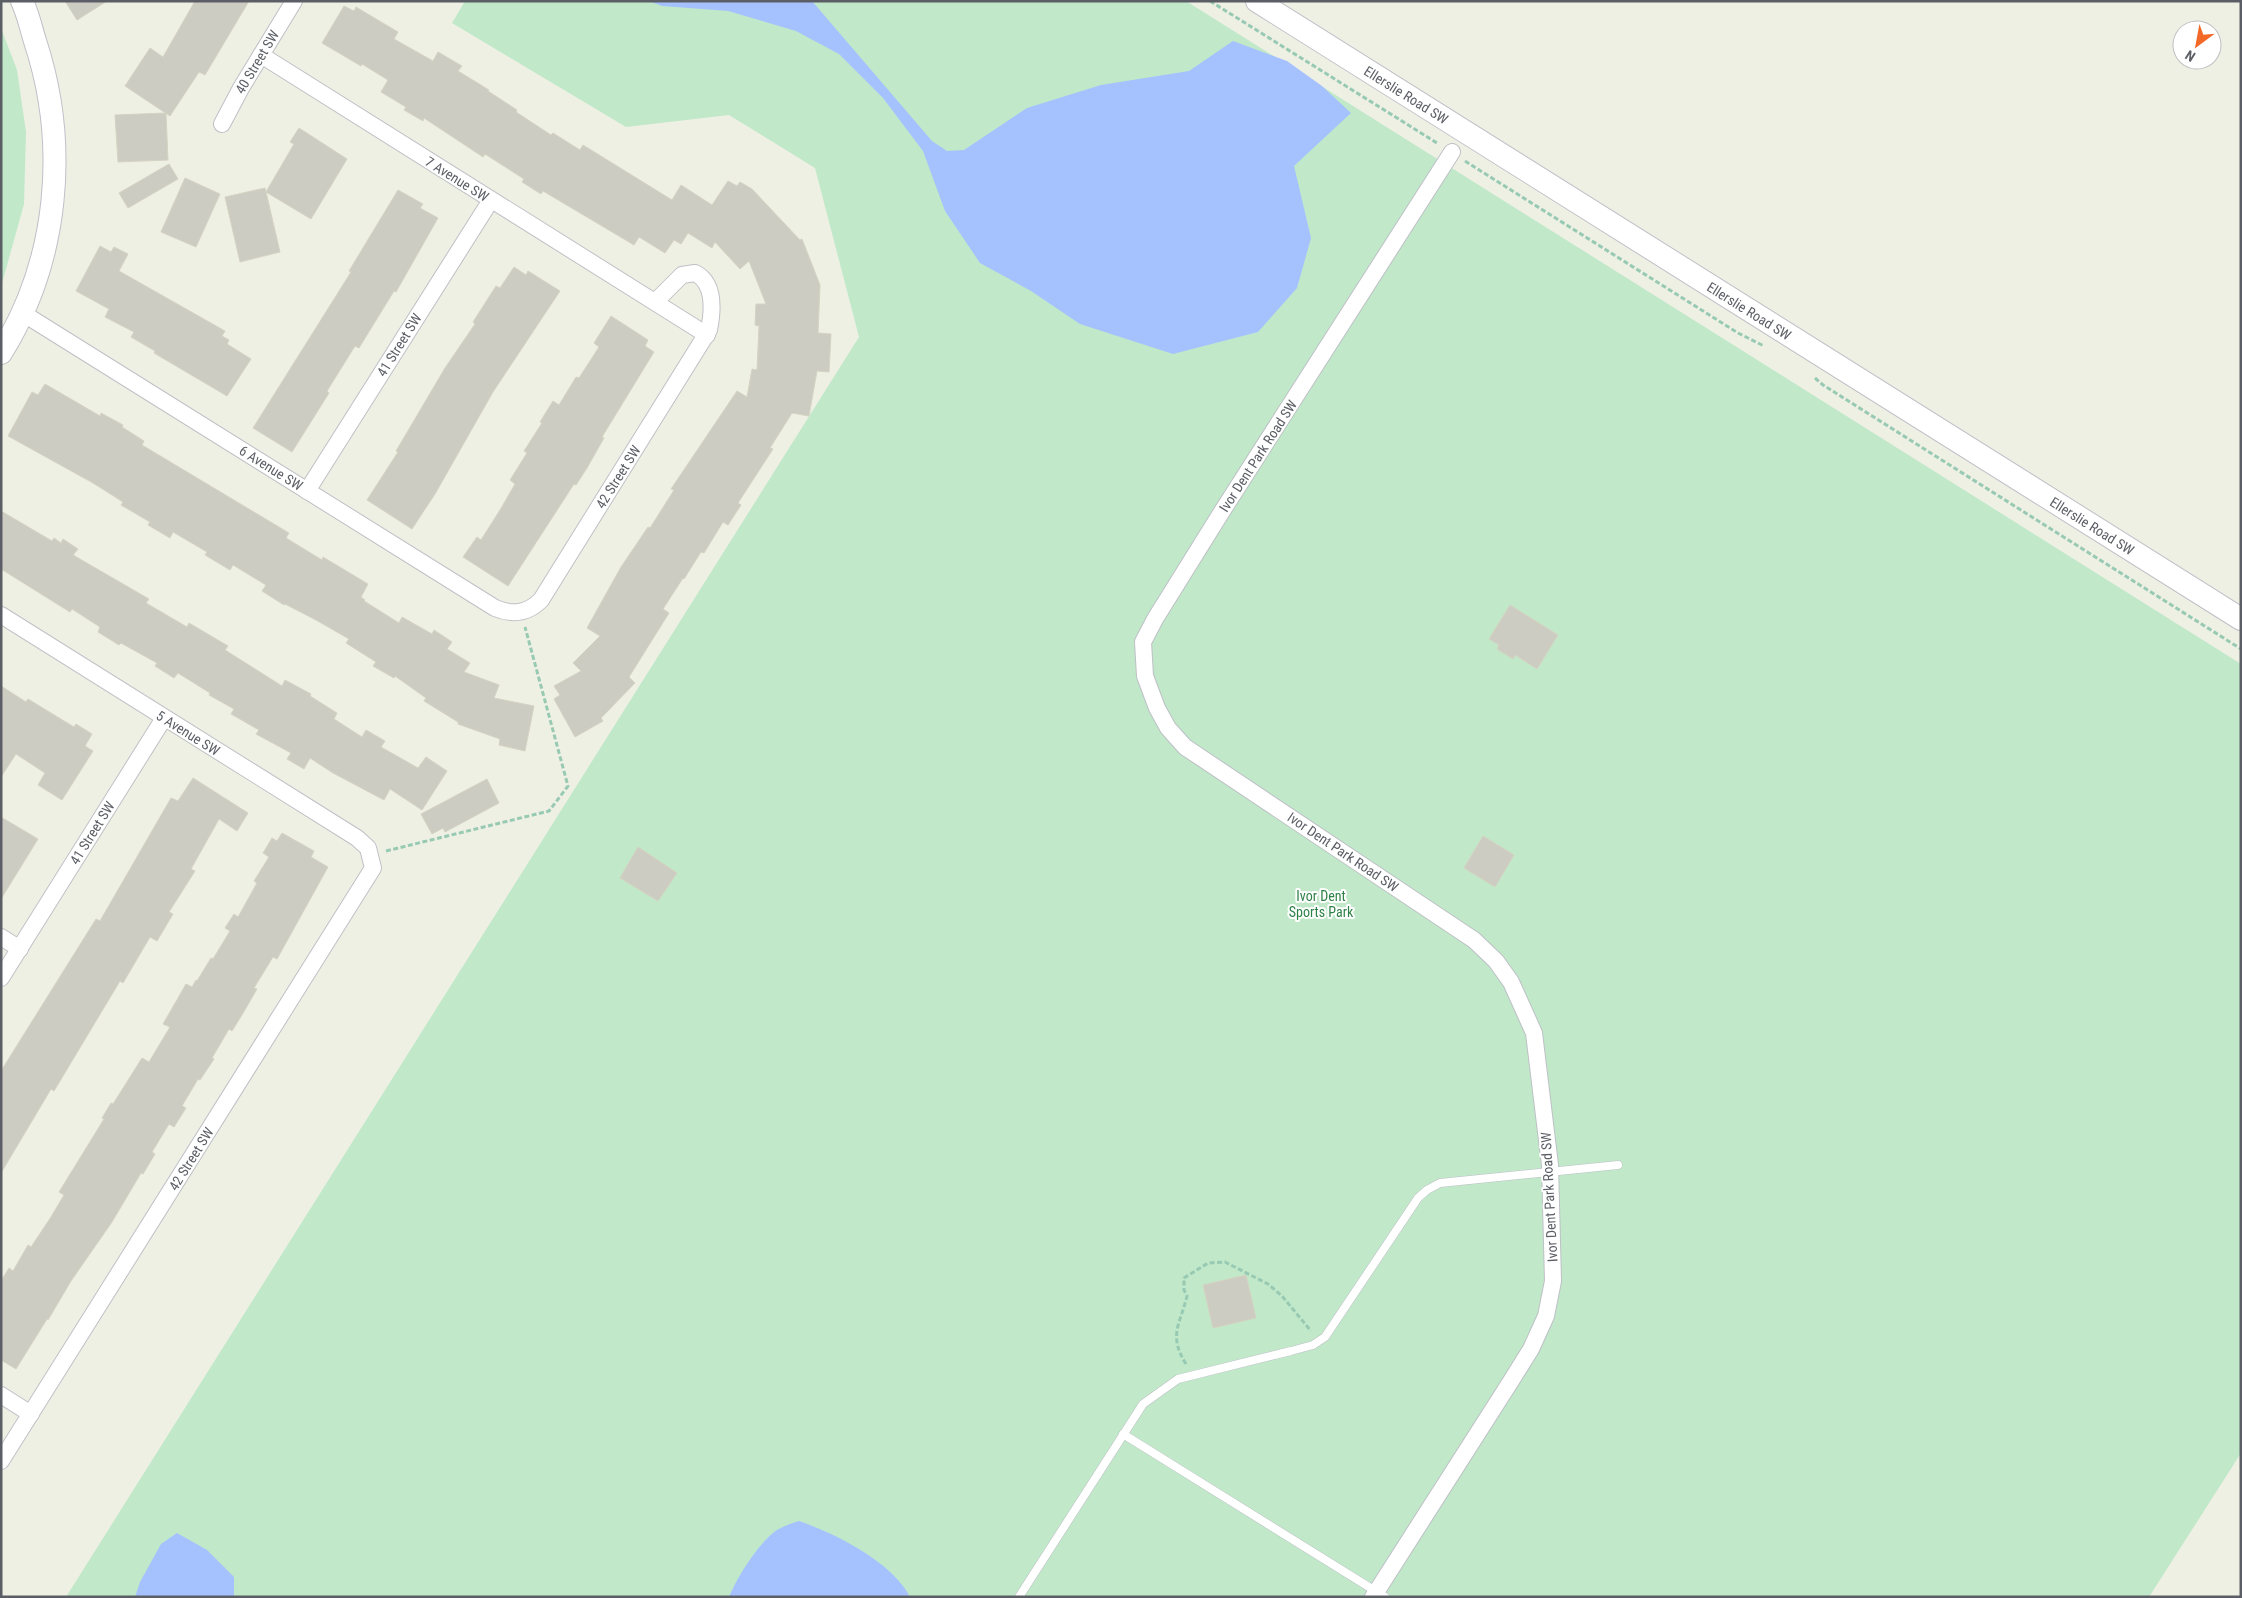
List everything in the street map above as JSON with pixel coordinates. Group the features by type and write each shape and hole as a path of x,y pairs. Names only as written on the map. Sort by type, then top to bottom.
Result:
{"main road":[{"path":"1,353 24,314 45,246 52,211 55,164 50,99 42,63 22,1"},
{"name":"Ellerslie Road SW","path":"1257,1 2241,619"}],"street":[{"name":"40 Street SW","path":"222,124 260,55 294,1"},
{"name":"7 Avenue SW","path":"260,55 707,335"},
{"name":"Ivor Dent Park Road SW","path":"1378,1595 1531,1349 1546,1316 1553,1281 1550,1171 1534,1033 1524,1007 1511,982 1496,961 1474,940 1185,747 1168,728 1157,708 1145,676 1143,642 1155,619 1452,152"},
{"name":"41 Street SW","path":"307,491 491,200"},
{"path":"655,302 682,275 694,273 701,276 709,286 711,297 711,323 707,335"},
{"name":"6 Avenue SW","path":"24,314 495,608 512,613 522,612"},
{"name":"42 Street SW","path":"522,612 541,600 707,335"},
{"name":"5 Avenue SW","path":"2,616 357,838 363,842 371,854"},
{"name":"41 Street SW","path":"1,978 164,718"},
{"name":"42 Street SW","path":"1,1461 370,874 373,868 371,854"},
{"path":"1,937 20,949"},
{"path":"1,1395 31,1414"}],"lane":[{"path":"1019,1597 1143,1404 1178,1379 1292,1352 1313,1345 1325,1337 1414,1204 1426,1190 1440,1183 1618,1165"},
{"path":"1122,1434 1378,1595"}],"path":[{"path":"1210,1 1738,333 1768,348"},
{"path":"1809,372 1823,385 2241,649"},
{"path":"371,854 549,810 568,786 529,646 522,612"},
{"path":"1193,1376 1178,1352 1176,1329 1187,1296 1184,1290 1184,1278 1208,1263 1225,1262 1268,1284 1282,1296 1319,1340"}],"green space":[{"name":"Ivor Dent Sports Park","path":"465,1 1186,1 2241,664 2241,1453 2149,1597 66,1597 859,337 815,168 729,115 626,127 452,23"},
{"path":"1,28 17,70 26,132 24,204 1,287"}],"water":[{"path":"649,1 812,1 932,141 947,151 964,150 1027,108 1101,85 1189,71 1233,41 1287,61 1322,86 1351,113 1294,166 1311,238 1297,288 1258,332 1173,354 1080,324 1031,291 980,263 945,211 923,151 883,98 839,54 796,31 728,11 662,6"},
{"path":"799,1521 829,1533 861,1550 890,1572 910,1597 729,1597 743,1570 763,1543 777,1530"},
{"path":"177,1533 207,1550 234,1577 234,1597 135,1597 140,1582 161,1544"}],"building":[{"path":"65,1 107,1 77,20"},
{"path":"195,1 249,1 205,75 199,72 170,116 125,86 150,48 163,57"},
{"path":"344,6 354,11 356,7 398,32 394,39 433,61 438,52 462,66 458,71 489,90 517,110 516,112 551,135 553,133 580,150 583,145 672,200 681,185 712,205 728,181 737,186 740,182 752,189 800,240 802,239 820,285 818,333 831,334 829,372 817,371 809,416 792,413 770,448 773,449 738,503 741,505 728,525 723,522 704,553 701,552 683,578 663,609 669,613 629,677 635,683 601,718 603,721 575,737 554,699 560,695 554,686 581,671 573,663 600,636 587,628 621,567 648,527 650,528 674,490 671,489 737,391 747,397 752,369 757,370 759,326 755,325 756,304 766,304 749,261 740,269 715,242 712,248 688,233 681,244 674,240 665,253 639,237 634,245 543,191 541,194 522,182 524,179 485,154 483,157 424,118 423,121 404,110 406,107 381,92 388,80 322,43"},
{"path":"166,113 168,160 118,162 115,115"},
{"path":"299,128 347,159 311,219 266,192 294,144 290,142"},
{"path":"169,164 178,179 128,208 119,193"},
{"path":"185,178 220,194 196,247 161,232"},
{"path":"265,188 280,252 240,262 225,197"},
{"path":"398,190 423,204 420,208 438,218 396,292 394,291 359,348 355,346 327,391 329,393 292,452 253,428 351,272 349,271"},
{"path":"100,246 111,252 114,247 128,254 119,271 225,331 222,336 229,340 227,344 251,359 227,396 154,353 155,351 131,337 134,332 105,317 109,309 76,291"},
{"path":"514,267 526,275 528,271 560,291 493,392 435,494 412,529 367,500 398,452 396,451 445,368 475,324 473,322 496,286 500,288"},
{"path":"611,316 648,340 645,346 654,352 602,437 604,438 587,468 576,485 574,484 508,586 463,557 477,537 481,540 500,510 515,484 510,480 527,453 524,451 542,423 540,422 553,401 559,405 576,377 579,378 599,347 594,343"},
{"path":"45,384 100,416 101,413 123,425 122,427 144,441 142,445 289,533 286,538 322,560 323,557 368,584 361,597 364,601 399,623 402,617 432,634 434,630 452,642 447,649 470,663 464,672 499,685 494,698 534,706 525,751 499,745 500,739 458,724 458,722 424,701 426,698 395,676 394,678 373,666 376,662 346,643 349,639 316,620 284,605 262,591 266,585 233,565 230,570 205,555 207,552 173,532 170,538 148,525 150,522 121,505 123,502 93,483 8,436 32,392 38,395"},
{"path":"1,511 52,541 54,538 61,543 63,539 78,549 73,555 149,599 146,603 187,627 189,623 228,646 225,650 282,686 285,680 311,694 310,696 337,713 334,719 362,737 366,730 385,741 381,747 418,768 426,757 447,771 422,810 390,789 384,800 333,773 310,758 304,769 287,759 291,753 256,734 259,730 231,714 234,709 209,695 210,693 178,673 174,678 155,666 157,663 121,643 119,645 98,632 100,627 72,609 70,612 1,569"},
{"path":"1510,605 1558,635 1537,669 1515,655 1513,659 1497,649 1499,645 1489,639"},
{"path":"1,686 26,702 28,699 74,727 76,724 92,734 85,746 93,751 62,800 38,785 45,773 16,754 1,777"},
{"path":"193,778 248,813 237,831 219,819 191,869 195,871 169,912 173,914 157,941 150,937 123,983 120,981 54,1091 51,1089 1,1173 1,1071 96,919 100,921 171,798 178,801"},
{"path":"487,779 499,803 445,832 443,828 432,834 421,814"},
{"path":"1,817 38,839 1,899"},
{"path":"282,833 314,851 311,857 328,867 277,959 273,957 254,988 257,989 242,1015 232,1031 229,1029 212,1058 214,1059 200,1080 198,1079 182,1106 186,1108 174,1127 169,1124 152,1152 155,1154 143,1174 141,1173 112,1222 71,1281 16,1369 1,1360 1,1281 9,1268 13,1271 28,1245 31,1247 51,1217 64,1195 59,1192 104,1119 102,1118 111,1103 113,1104 142,1058 149,1062 170,1027 163,1024 186,984 192,987 211,958 213,959 230,931 225,928 234,914 238,917 257,883 254,881 269,857 263,853 272,838 277,841"},
{"path":"1483,836 1514,855 1495,887 1464,868"},
{"path":"638,847 677,873 658,901 620,878"},
{"path":"1246,1275 1256,1318 1213,1328 1203,1285"}]}
